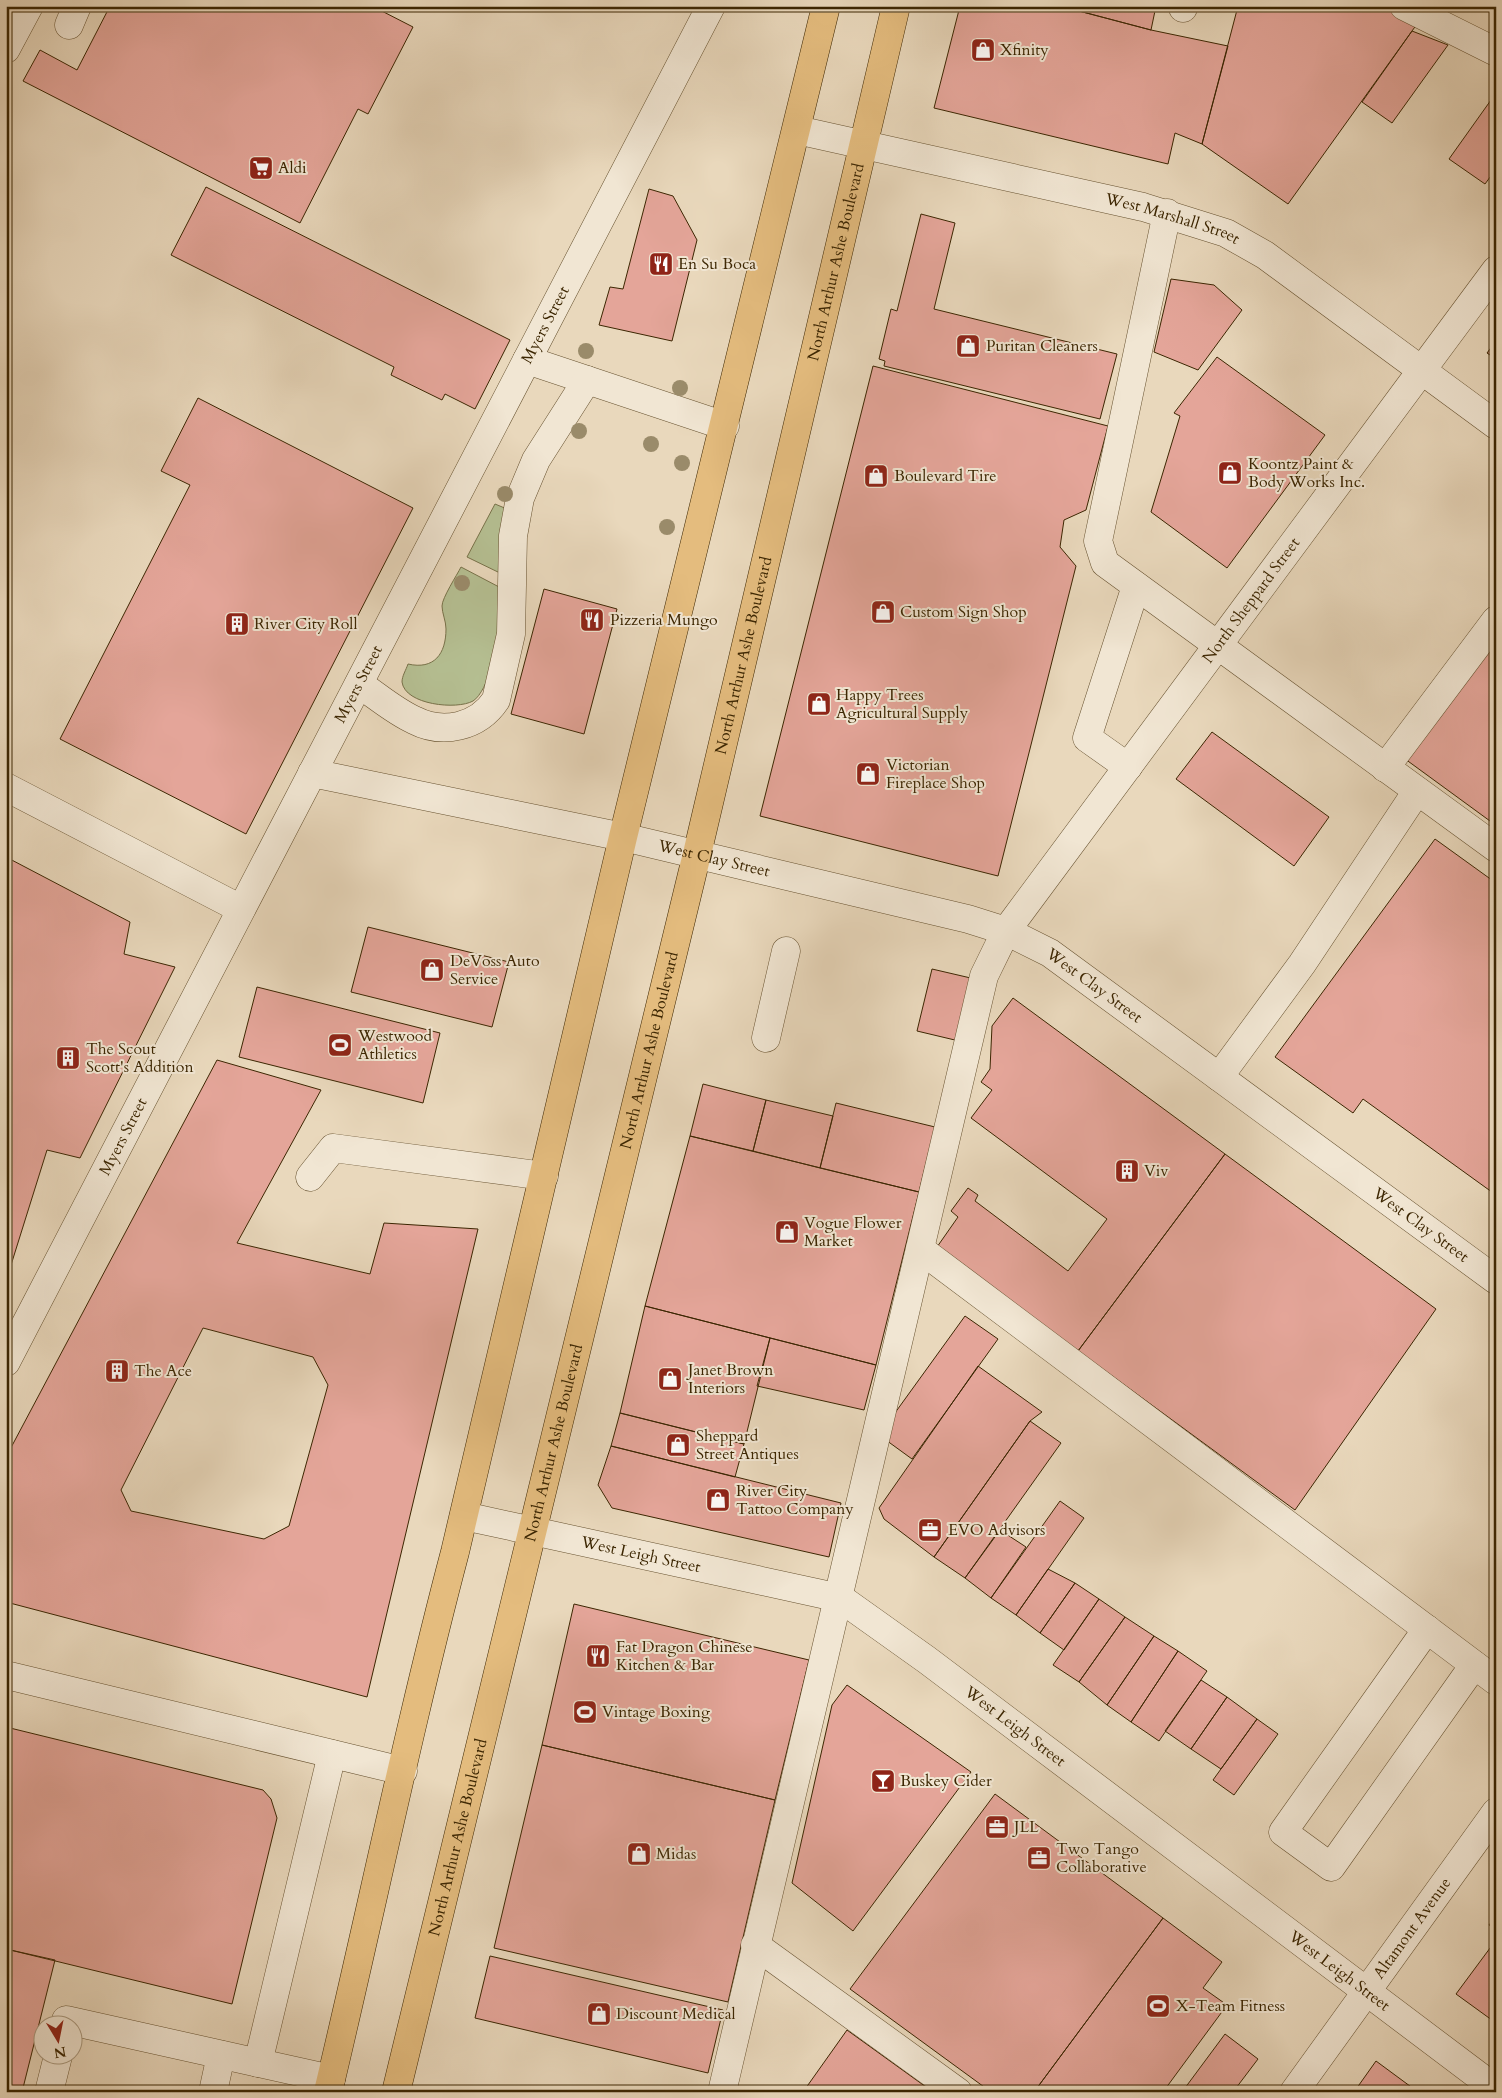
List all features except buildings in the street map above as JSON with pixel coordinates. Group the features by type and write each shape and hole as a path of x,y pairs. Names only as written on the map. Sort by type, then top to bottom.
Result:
{"main road":[{"path":"329,2085 403,1770 427,1658 464,1516 624,837 826,6"},
{"name":"North Arthur Ashe Boulevard","path":"396,2092 697,854 836,270 863,144 896,6"}],"street":[{"path":"6,48 29,6"},
{"name":"Myers Street","path":"9,1350 359,684 711,6"},
{"path":"1404,6 1496,52"},
{"name":"West Marshall Street","path":"797,130 1167,213 1226,233 1265,255 1496,425"},
{"path":"1167,213 1098,541 1105,563 1496,848"},
{"name":"North Sheppard Street","path":"722,2092 755,1945 840,1598 847,1560 984,976 1006,930 1218,647 1496,270"},
{"path":"527,360 725,426"},
{"path":"359,684 414,721 447,728 465,725 481,718 496,700 512,634 513,536 520,498 536,460 587,380"},
{"path":"1128,768 1087,738 1136,586"},
{"path":"1385,768 1496,620"},
{"name":"West Clay Street","path":"312,773 624,837 959,917 1006,930 1050,953 1496,1280"},
{"path":"6,787 241,909"},
{"path":"1219,1077 1302,964 1417,791"},
{"path":"766,1038 786,952"},
{"path":"310,1178 332,1148 544,1176"},
{"path":"920,1249 1496,1681"},
{"name":"West Leigh Street","path":"464,1516 840,1598 928,1660 1496,2089"},
{"path":"1427,1629 1283,1832 1331,1867 1474,1665"},
{"path":"6,1675 403,1770"},
{"path":"258,2063 332,1754"},
{"name":"Altamont Avenue","path":"1294,2092 1496,1812"},
{"path":"755,1945 958,2092"},
{"path":"82,2024 258,2063 329,2085"},
{"path":"213,2092 221,2054"},
{"path":"49,2092 56,2066"}],"green space":[{"path":"495,504 507,509 502,574 467,557"},
{"path":"461,567 501,588 502,631 489,677 479,696 465,704 433,704 412,696 405,690 402,682 403,675 408,664 425,665 437,658 441,653 444,646 446,629 442,609 443,602"}],"place":[{"name":"Xfinity","path":"983,50"},
{"name":"Aldi","path":"261,168"},
{"name":"En Su Boca","path":"661,264"},
{"name":"Puritan Cleaners","path":"968,346"},
{"name":"Koontz Paint & Body Works Inc.","path":"1230,473"},
{"name":"Boulevard Tire","path":"876,476"},
{"name":"Custom Sign Shop","path":"883,612"},
{"name":"Pizzeria Mungo","path":"592,620"},
{"name":"River City Roll","path":"237,624"},
{"name":"Happy Trees Agricultural Supply","path":"819,704"},
{"name":"Victorian Fireplace Shop","path":"868,774"},
{"name":"DeVoss Auto Service","path":"432,970"},
{"name":"Westwood Athletics","path":"340,1045"},
{"name":"The Scout Scott's Addition","path":"68,1058"},
{"name":"Viv","path":"1127,1171"},
{"name":"Vogue Flower Market","path":"787,1232"},
{"name":"The Ace","path":"117,1371"},
{"name":"Janet Brown Interiors","path":"670,1379"},
{"name":"Sheppard Street Antiques","path":"678,1445"},
{"name":"River City Tattoo Company","path":"718,1500"},
{"name":"EVO Advisors","path":"930,1530"},
{"name":"Fat Dragon Chinese Kitchen & Bar","path":"598,1656"},
{"name":"Vintage Boxing","path":"585,1712"},
{"name":"Buskey Cider","path":"883,1781"},
{"name":"JLL","path":"997,1827"},
{"name":"Midas","path":"639,1854"},
{"name":"Two Tango Collaborative","path":"1039,1858"},
{"name":"X-Team Fitness","path":"1158,2006"},
{"name":"Discount Medical","path":"599,2014"}]}
